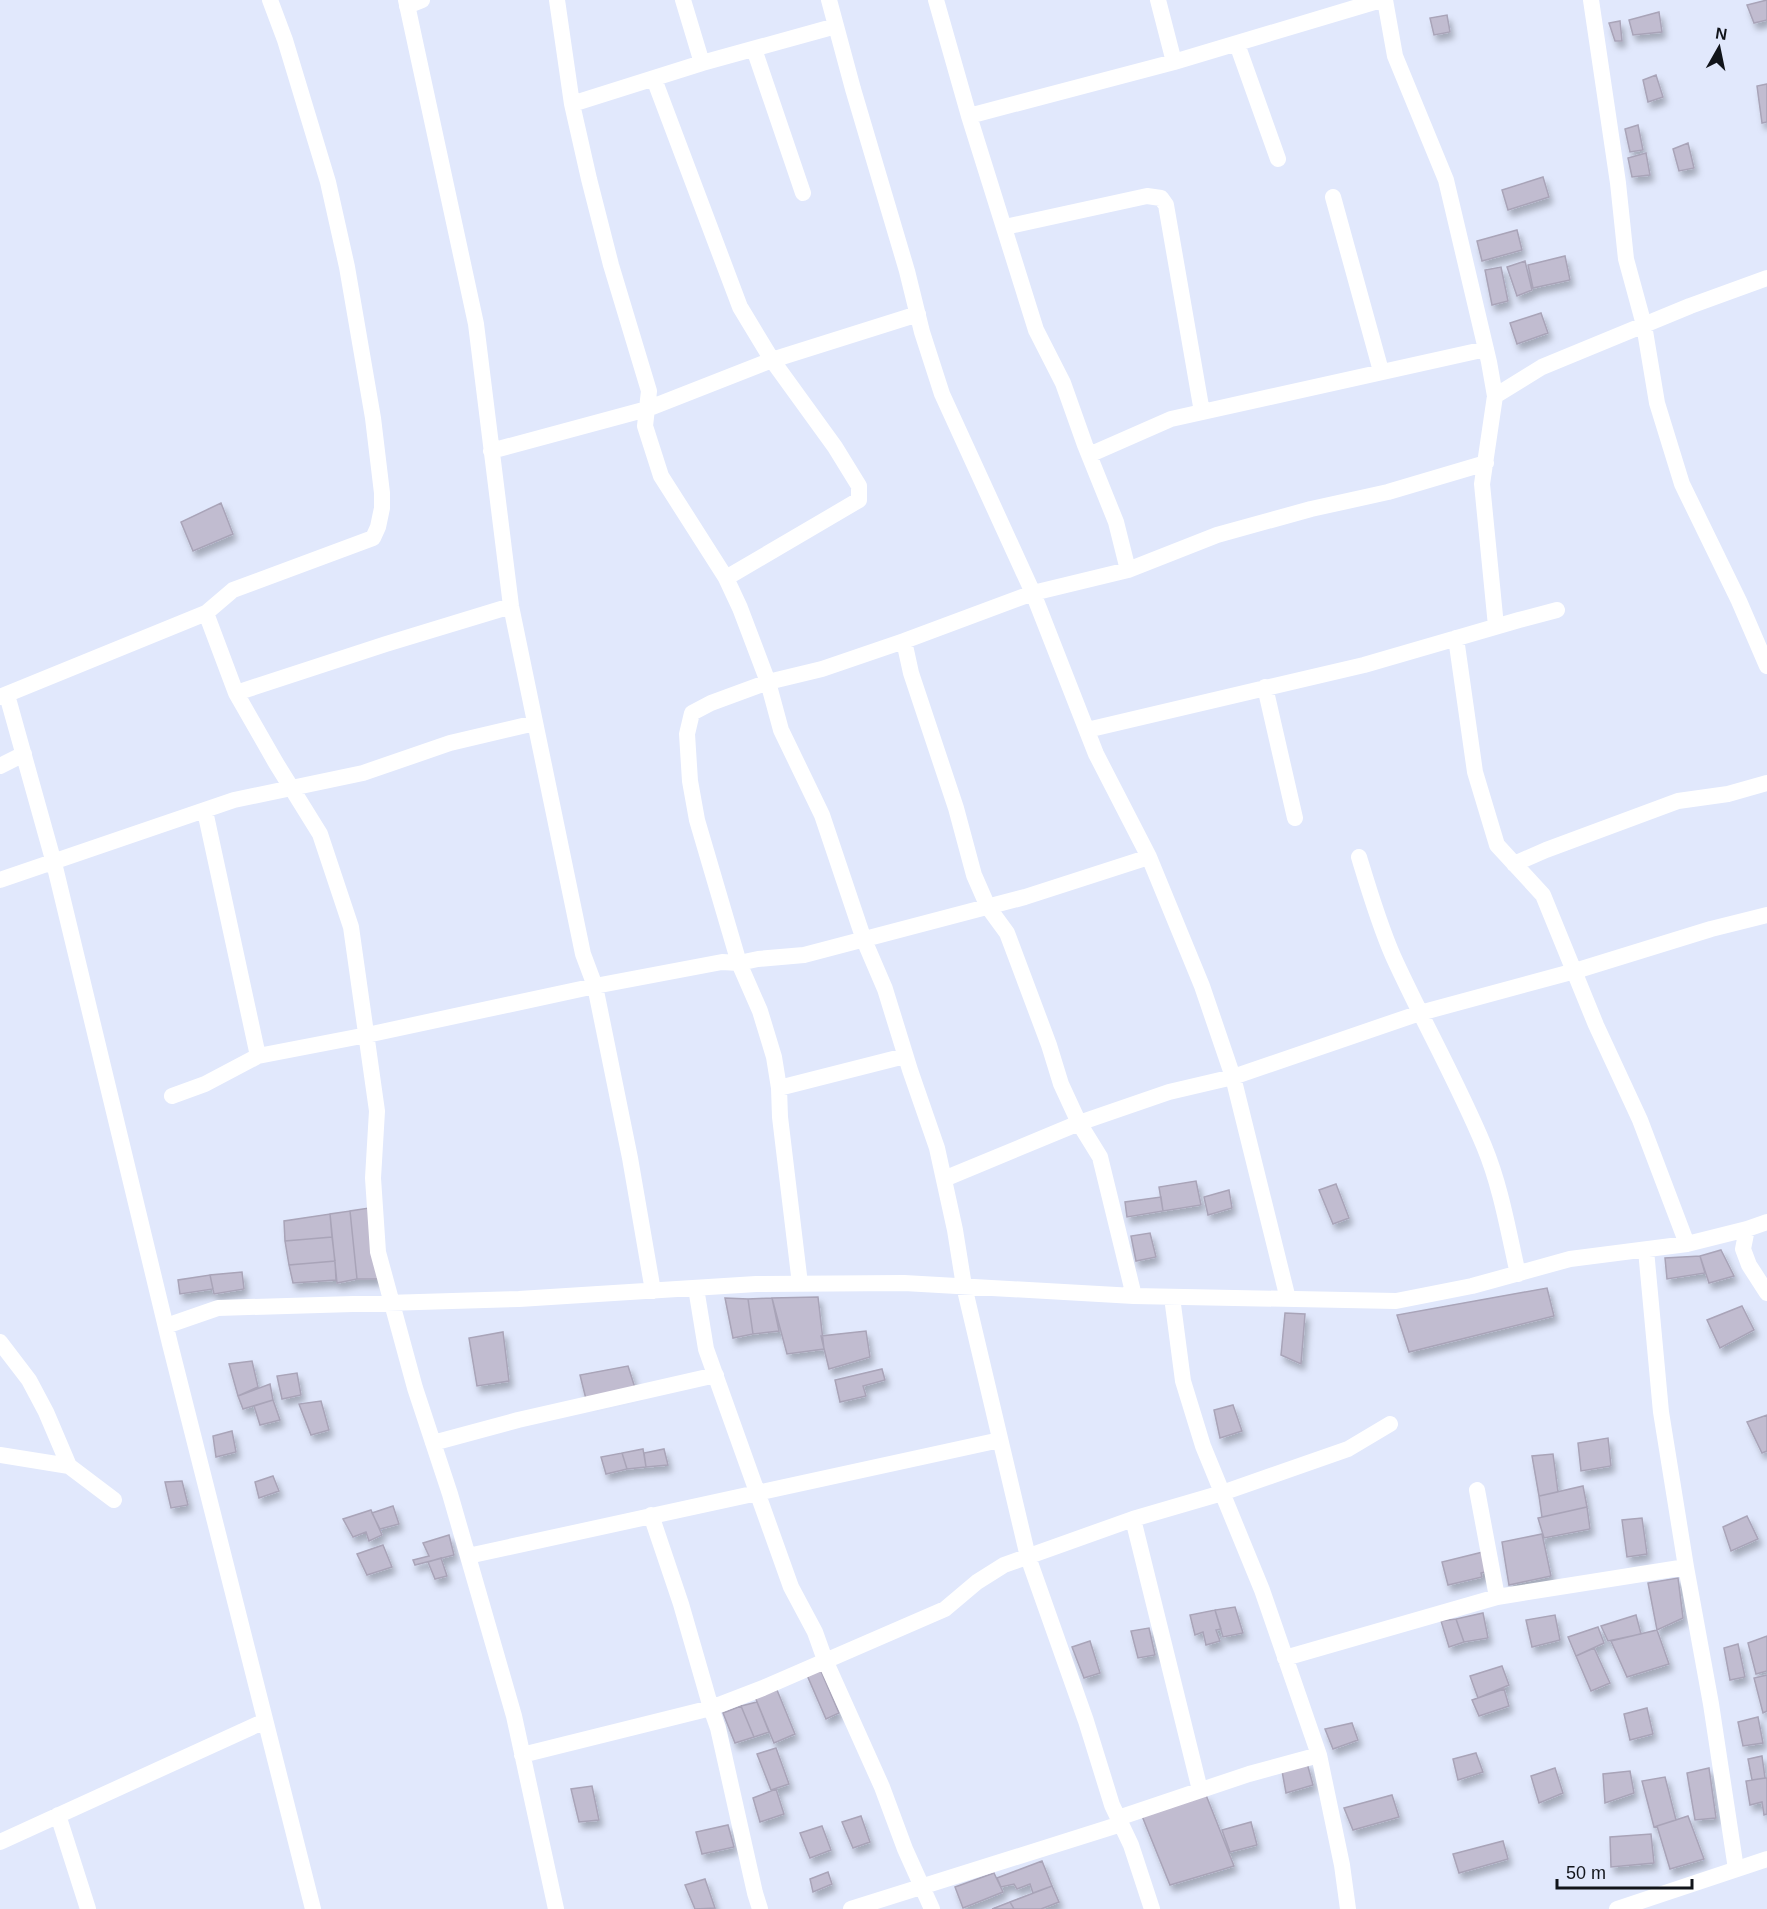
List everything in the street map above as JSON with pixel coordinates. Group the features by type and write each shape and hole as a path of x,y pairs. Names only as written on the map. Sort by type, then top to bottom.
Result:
{"street":[{"path":"270,0 285,40 328,182 347,267 373,418 382,493 378,527 373,538 233,590 206,613 4,696 24,753 54,863 166,1326 314,1909"},
{"path":"557,0 572,104 611,265 649,391 645,426 661,476 726,578 768,682 781,730 822,815 864,940 885,989 905,1056 937,1148 964,1286 1028,1557 1061,1647 1112,1805 1131,1845 1152,1909"},
{"path":"683,0 702,63"},
{"path":"829,0 942,394 1033,593 1096,754 1149,857 1202,986 1233,1077 1288,1299"},
{"path":"936,0 969,116 1036,330 1063,383 1116,522 1128,570"},
{"path":"1158,0 1174,62"},
{"path":"969,116 1174,62 1383,0 1395,56 1446,180 1495,396 1482,484 1496,626"},
{"path":"1591,0 1618,183 1626,259 1644,325 1657,403 1682,484 1739,601 1767,666"},
{"path":"412,2 476,324 511,606 552,795 583,954 595,986 630,1158 653,1291"},
{"path":"572,104 702,63 836,26"},
{"path":"1237,44 1278,159"},
{"path":"754,49 803,193"},
{"path":"654,79 740,307 772,360 859,486 859,500 726,578"},
{"path":"1005,227 1147,196 1161,198 1166,205 1168,215 1202,412"},
{"path":"1333,197 1381,371"},
{"path":"1495,396 1542,367 1767,278"},
{"path":"491,451 647,409 772,360 918,314"},
{"path":"1089,456 1171,419 1486,349"},
{"path":"800,1284 780,1117 780,1088 774,1057 760,1011 739,963 697,820 690,781 687,734 692,713 711,703 768,682 822,669 1033,593 1128,570 1217,535 1311,509 1388,492 1485,463"},
{"path":"236,693 511,606"},
{"path":"1087,730 1364,665 1557,610"},
{"path":"206,613 236,693 320,834 351,927 377,1111 373,1178 378,1252 514,1716 556,1909"},
{"path":"1456,638 1475,772 1497,845 1543,895 1596,1025 1640,1120 1687,1244"},
{"path":"904,641 911,673 956,808 974,875 988,907 1007,933 1049,1045 1061,1084 1079,1123 1100,1156 1134,1296"},
{"path":"1264,687 1295,818"},
{"path":"0,880 234,800 363,773 450,744 535,723"},
{"path":"0,766 24,753"},
{"path":"1514,864 1678,801 1728,794 1767,783"},
{"path":"205,810 258,1056"},
{"path":"1359,856 1392,953 1447,1064 1484,1146 1500,1194 1518,1274"},
{"path":"172,1096 205,1084 258,1056 722,962 739,963 804,955 988,907 1149,857"},
{"path":"944,1179 1079,1123 1169,1092 1233,1077 1420,1013 1767,915"},
{"path":"780,1088 905,1056"},
{"path":"166,1326 218,1308 519,1299 800,1284 904,1283 1134,1296 1396,1301 1472,1286 1570,1259 1687,1244 1767,1222"},
{"path":"1747,1229 1743,1249 1749,1265 1767,1293"},
{"path":"1646,1250 1661,1412 1711,1704 1736,1869"},
{"path":"696,1288 706,1349 759,1492 791,1587 815,1632 932,1909"},
{"path":"1172,1297 1183,1381 1203,1446 1262,1590 1318,1755 1342,1865 1348,1909"},
{"path":"0,1342 29,1380 46,1412 69,1466"},
{"path":"433,1443 518,1420 716,1375"},
{"path":"522,1755 711,1708 763,1688 945,1609 977,1582 1004,1566 1133,1519 1222,1493 1348,1449 1390,1424"},
{"path":"468,1556 1000,1440"},
{"path":"0,1455 69,1466 114,1500"},
{"path":"1477,1490 1497,1597"},
{"path":"651,1515 681,1604 718,1728 760,1909"},
{"path":"1133,1519 1200,1790"},
{"path":"1285,1658 1497,1597 1686,1567"},
{"path":"0,1842 265,1721"},
{"path":"851,1909 1120,1821 1200,1790 1318,1755"},
{"path":"58,1815 88,1909"},
{"path":"1617,1909 1767,1859"}],"building":[{"path":"1767,0 1767,20 1754,23 1747,5"},
{"path":"1659,12 1662,32 1633,35 1629,20"},
{"path":"1447,15 1450,32 1434,35 1430,18"},
{"path":"1620,21 1622,41 1615,41 1609,23"},
{"path":"1656,75 1663,97 1648,102 1643,80"},
{"path":"1767,84 1767,122 1762,123 1757,86"},
{"path":"1638,125 1643,150 1630,152 1625,129"},
{"path":"1688,143 1694,168 1679,171 1673,149"},
{"path":"1646,153 1650,175 1632,177 1628,158"},
{"path":"1543,177 1549,197 1508,210 1502,190"},
{"path":"1517,230 1522,250 1482,261 1477,241"},
{"path":"1565,256 1570,280 1533,288 1528,265"},
{"path":"1525,261 1532,290 1517,296 1507,267"},
{"path":"1501,267 1508,301 1492,305 1485,270"},
{"path":"1541,313 1548,333 1517,344 1510,323"},
{"path":"221,503 233,534 193,551 181,522"},
{"path":"1196,1181 1201,1205 1163,1211 1159,1187"},
{"path":"1336,1184 1349,1218 1333,1224 1319,1190"},
{"path":"1229,1190 1232,1208 1208,1215 1204,1197"},
{"path":"1161,1197 1163,1211 1127,1217 1125,1202"},
{"path":"369,1208 378,1279 357,1279 350,1211"},
{"path":"350,1211 357,1279 337,1283 330,1214"},
{"path":"330,1214 332,1237 285,1241 284,1221"},
{"path":"1150,1233 1156,1257 1136,1261 1131,1236"},
{"path":"332,1237 335,1261 289,1265 285,1241"},
{"path":"1721,1250 1734,1276 1709,1283 1700,1256"},
{"path":"1700,1256 1705,1273 1667,1279 1665,1258"},
{"path":"335,1261 336,1280 293,1283 289,1265"},
{"path":"242,1272 244,1289 214,1294 210,1275"},
{"path":"210,1275 213,1289 180,1294 178,1280"},
{"path":"1547,1288 1554,1316 1409,1352 1397,1315"},
{"path":"818,1297 824,1349 787,1354 772,1298"},
{"path":"725,1298 748,1299 753,1334 733,1338"},
{"path":"772,1298 779,1331 753,1334 748,1299"},
{"path":"1742,1306 1754,1330 1720,1348 1707,1320"},
{"path":"1285,1313 1305,1314 1301,1364 1281,1355"},
{"path":"866,1331 870,1357 829,1369 821,1336"},
{"path":"503,1332 509,1381 477,1386 469,1338"},
{"path":"252,1361 258,1387 238,1396 229,1364"},
{"path":"628,1366 635,1388 586,1399 580,1375"},
{"path":"882,1369 885,1380 863,1386 866,1396 840,1402 835,1380"},
{"path":"297,1373 301,1395 282,1399 277,1376"},
{"path":"270,1384 273,1400 243,1409 238,1396"},
{"path":"273,1400 280,1420 260,1425 254,1406"},
{"path":"321,1401 329,1430 311,1435 299,1404"},
{"path":"1233,1405 1242,1431 1220,1438 1214,1410"},
{"path":"1767,1415 1767,1451 1762,1453 1747,1422"},
{"path":"232,1431 236,1452 216,1457 213,1436"},
{"path":"1608,1438 1611,1466 1581,1471 1578,1443"},
{"path":"643,1449 646,1467 627,1469 622,1453"},
{"path":"664,1449 668,1465 646,1467 644,1453"},
{"path":"622,1453 627,1469 606,1474 601,1457"},
{"path":"1553,1454 1558,1492 1539,1496 1532,1456"},
{"path":"273,1476 279,1491 259,1498 255,1482"},
{"path":"182,1481 188,1505 171,1508 165,1482"},
{"path":"1583,1486 1587,1507 1542,1517 1539,1496"},
{"path":"393,1506 399,1524 380,1529 372,1513"},
{"path":"1587,1507 1590,1529 1544,1538 1538,1518"},
{"path":"371,1510 382,1535 369,1541 366,1532 353,1537 343,1519"},
{"path":"1747,1516 1758,1539 1731,1551 1723,1527"},
{"path":"1642,1518 1647,1554 1627,1557 1622,1520"},
{"path":"1542,1534 1551,1576 1509,1585 1502,1542"},
{"path":"449,1535 454,1555 415,1565 413,1560 429,1556 423,1543"},
{"path":"383,1545 392,1567 367,1575 357,1554"},
{"path":"1483,1552 1489,1571 1481,1573 1482,1577 1448,1585 1442,1562"},
{"path":"441,1558 447,1576 435,1579 428,1562"},
{"path":"1678,1578 1683,1618 1657,1630 1648,1583"},
{"path":"1235,1607 1243,1633 1223,1637 1215,1610"},
{"path":"1215,1610 1221,1629 1216,1630 1220,1641 1206,1645 1203,1632 1195,1635 1190,1615"},
{"path":"1483,1613 1488,1638 1464,1642 1456,1619"},
{"path":"1555,1615 1560,1640 1532,1647 1526,1620"},
{"path":"1636,1615 1641,1634 1608,1641 1601,1626"},
{"path":"1456,1619 1464,1642 1449,1647 1441,1621"},
{"path":"1598,1627 1604,1643 1576,1656 1568,1637"},
{"path":"1149,1628 1155,1655 1138,1658 1131,1631"},
{"path":"1657,1630 1669,1664 1627,1677 1611,1641"},
{"path":"1767,1636 1767,1671 1756,1674 1748,1643"},
{"path":"1090,1641 1100,1673 1084,1678 1072,1647"},
{"path":"1738,1644 1745,1677 1730,1680 1724,1648"},
{"path":"1594,1648 1610,1683 1591,1691 1576,1656"},
{"path":"1502,1666 1509,1685 1478,1698 1470,1676"},
{"path":"820,1669 839,1713 826,1719 807,1675"},
{"path":"1767,1675 1767,1711 1763,1713 1754,1678"},
{"path":"1504,1689 1509,1706 1479,1716 1472,1700"},
{"path":"777,1690 795,1734 774,1743 755,1697"},
{"path":"757,1702 769,1732 754,1737 741,1706"},
{"path":"741,1706 754,1737 735,1743 723,1713"},
{"path":"1647,1708 1653,1734 1630,1740 1624,1714"},
{"path":"1758,1717 1763,1743 1743,1746 1738,1722"},
{"path":"1352,1723 1358,1740 1333,1749 1325,1729"},
{"path":"776,1748 789,1784 771,1790 757,1754"},
{"path":"1476,1753 1483,1772 1458,1780 1453,1759"},
{"path":"1762,1756 1765,1778 1752,1780 1748,1759"},
{"path":"1307,1763 1313,1785 1286,1793 1282,1771"},
{"path":"1555,1768 1563,1793 1539,1803 1531,1776"},
{"path":"1709,1768 1716,1818 1695,1820 1687,1773"},
{"path":"1630,1771 1634,1793 1605,1803 1603,1774"},
{"path":"1665,1777 1676,1820 1654,1827 1642,1781"},
{"path":"1767,1778 1767,1814 1764,1815 1762,1802 1750,1805 1746,1781"},
{"path":"592,1786 599,1820 579,1822 571,1789"},
{"path":"776,1789 784,1814 760,1822 753,1798"},
{"path":"1206,1795 1234,1866 1170,1885 1142,1816"},
{"path":"1392,1795 1399,1817 1353,1830 1344,1808"},
{"path":"861,1816 870,1842 853,1848 842,1822"},
{"path":"1688,1816 1704,1859 1670,1869 1657,1826"},
{"path":"1251,1822 1257,1845 1230,1852 1222,1830"},
{"path":"728,1825 734,1847 702,1854 696,1832"},
{"path":"822,1826 831,1850 810,1858 800,1833"},
{"path":"1651,1834 1654,1863 1611,1867 1610,1837"},
{"path":"1503,1841 1508,1859 1459,1873 1453,1854"},
{"path":"1042,1861 1052,1886 1033,1893 1030,1884 1017,1889 1014,1884 1001,1887 997,1878"},
{"path":"828,1872 832,1884 813,1892 810,1879"},
{"path":"994,1873 1003,1892 963,1908 955,1887"},
{"path":"705,1879 715,1908 695,1909 685,1885"},
{"path":"1052,1886 1059,1902 1041,1909 1014,1909 1010,1902"},
{"path":"1010,1902 1014,1909 992,1909"}]}
